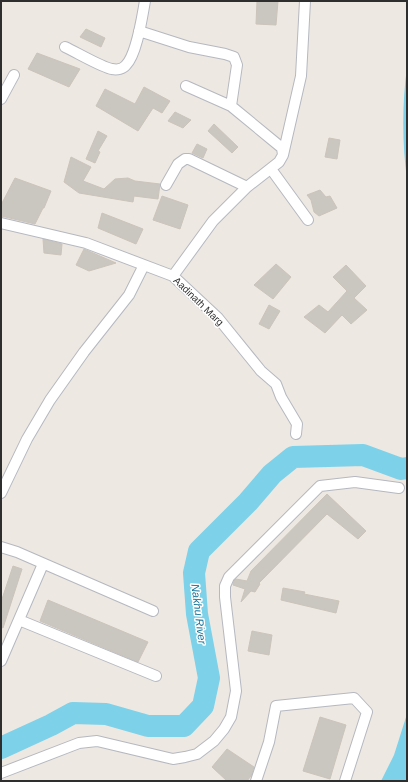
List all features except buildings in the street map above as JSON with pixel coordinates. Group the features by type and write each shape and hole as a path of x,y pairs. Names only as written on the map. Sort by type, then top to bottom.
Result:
{"street":[{"path":"65,47 111,69 120,70 126,66 132,55 140,31 145,1"},
{"path":"173,276 213,222 247,187 271,169 284,155 301,76 305,1"},
{"path":"140,31 189,47 234,57 237,65 231,106"},
{"path":"1,99 14,74"},
{"path":"186,86 231,106 282,148 284,155"},
{"path":"166,185 178,164 182,160 189,159 247,187"},
{"path":"271,169 308,220"},
{"name":"Aadinath Marg","path":"1,223 86,242 173,276 218,318 261,370 276,384 281,397 297,424 296,434"},
{"path":"1,492 27,438 50,400 84,352 129,295 144,265"},
{"path":"1,772 79,743 97,741 173,759 185,758 197,754 214,740 224,729 231,717 236,691 225,597 225,586 229,577 320,486 355,482 400,488"},
{"path":"1,547 153,611"},
{"path":"1,661 43,564"},
{"path":"19,620 156,676"},
{"path":"256,781 269,742 276,706 354,698 367,712 345,781"}],"water":[{"path":"407,67 407,179 403,123"},
{"path":"407,714 407,781 381,781 394,755"}],"waterway":[{"name":"Nakhu River","path":"1,748 73,713 106,714 148,726 184,726 203,706 209,678 197,614 194,573 199,551 248,502 272,474 293,457 363,455 401,469 407,468"}]}
